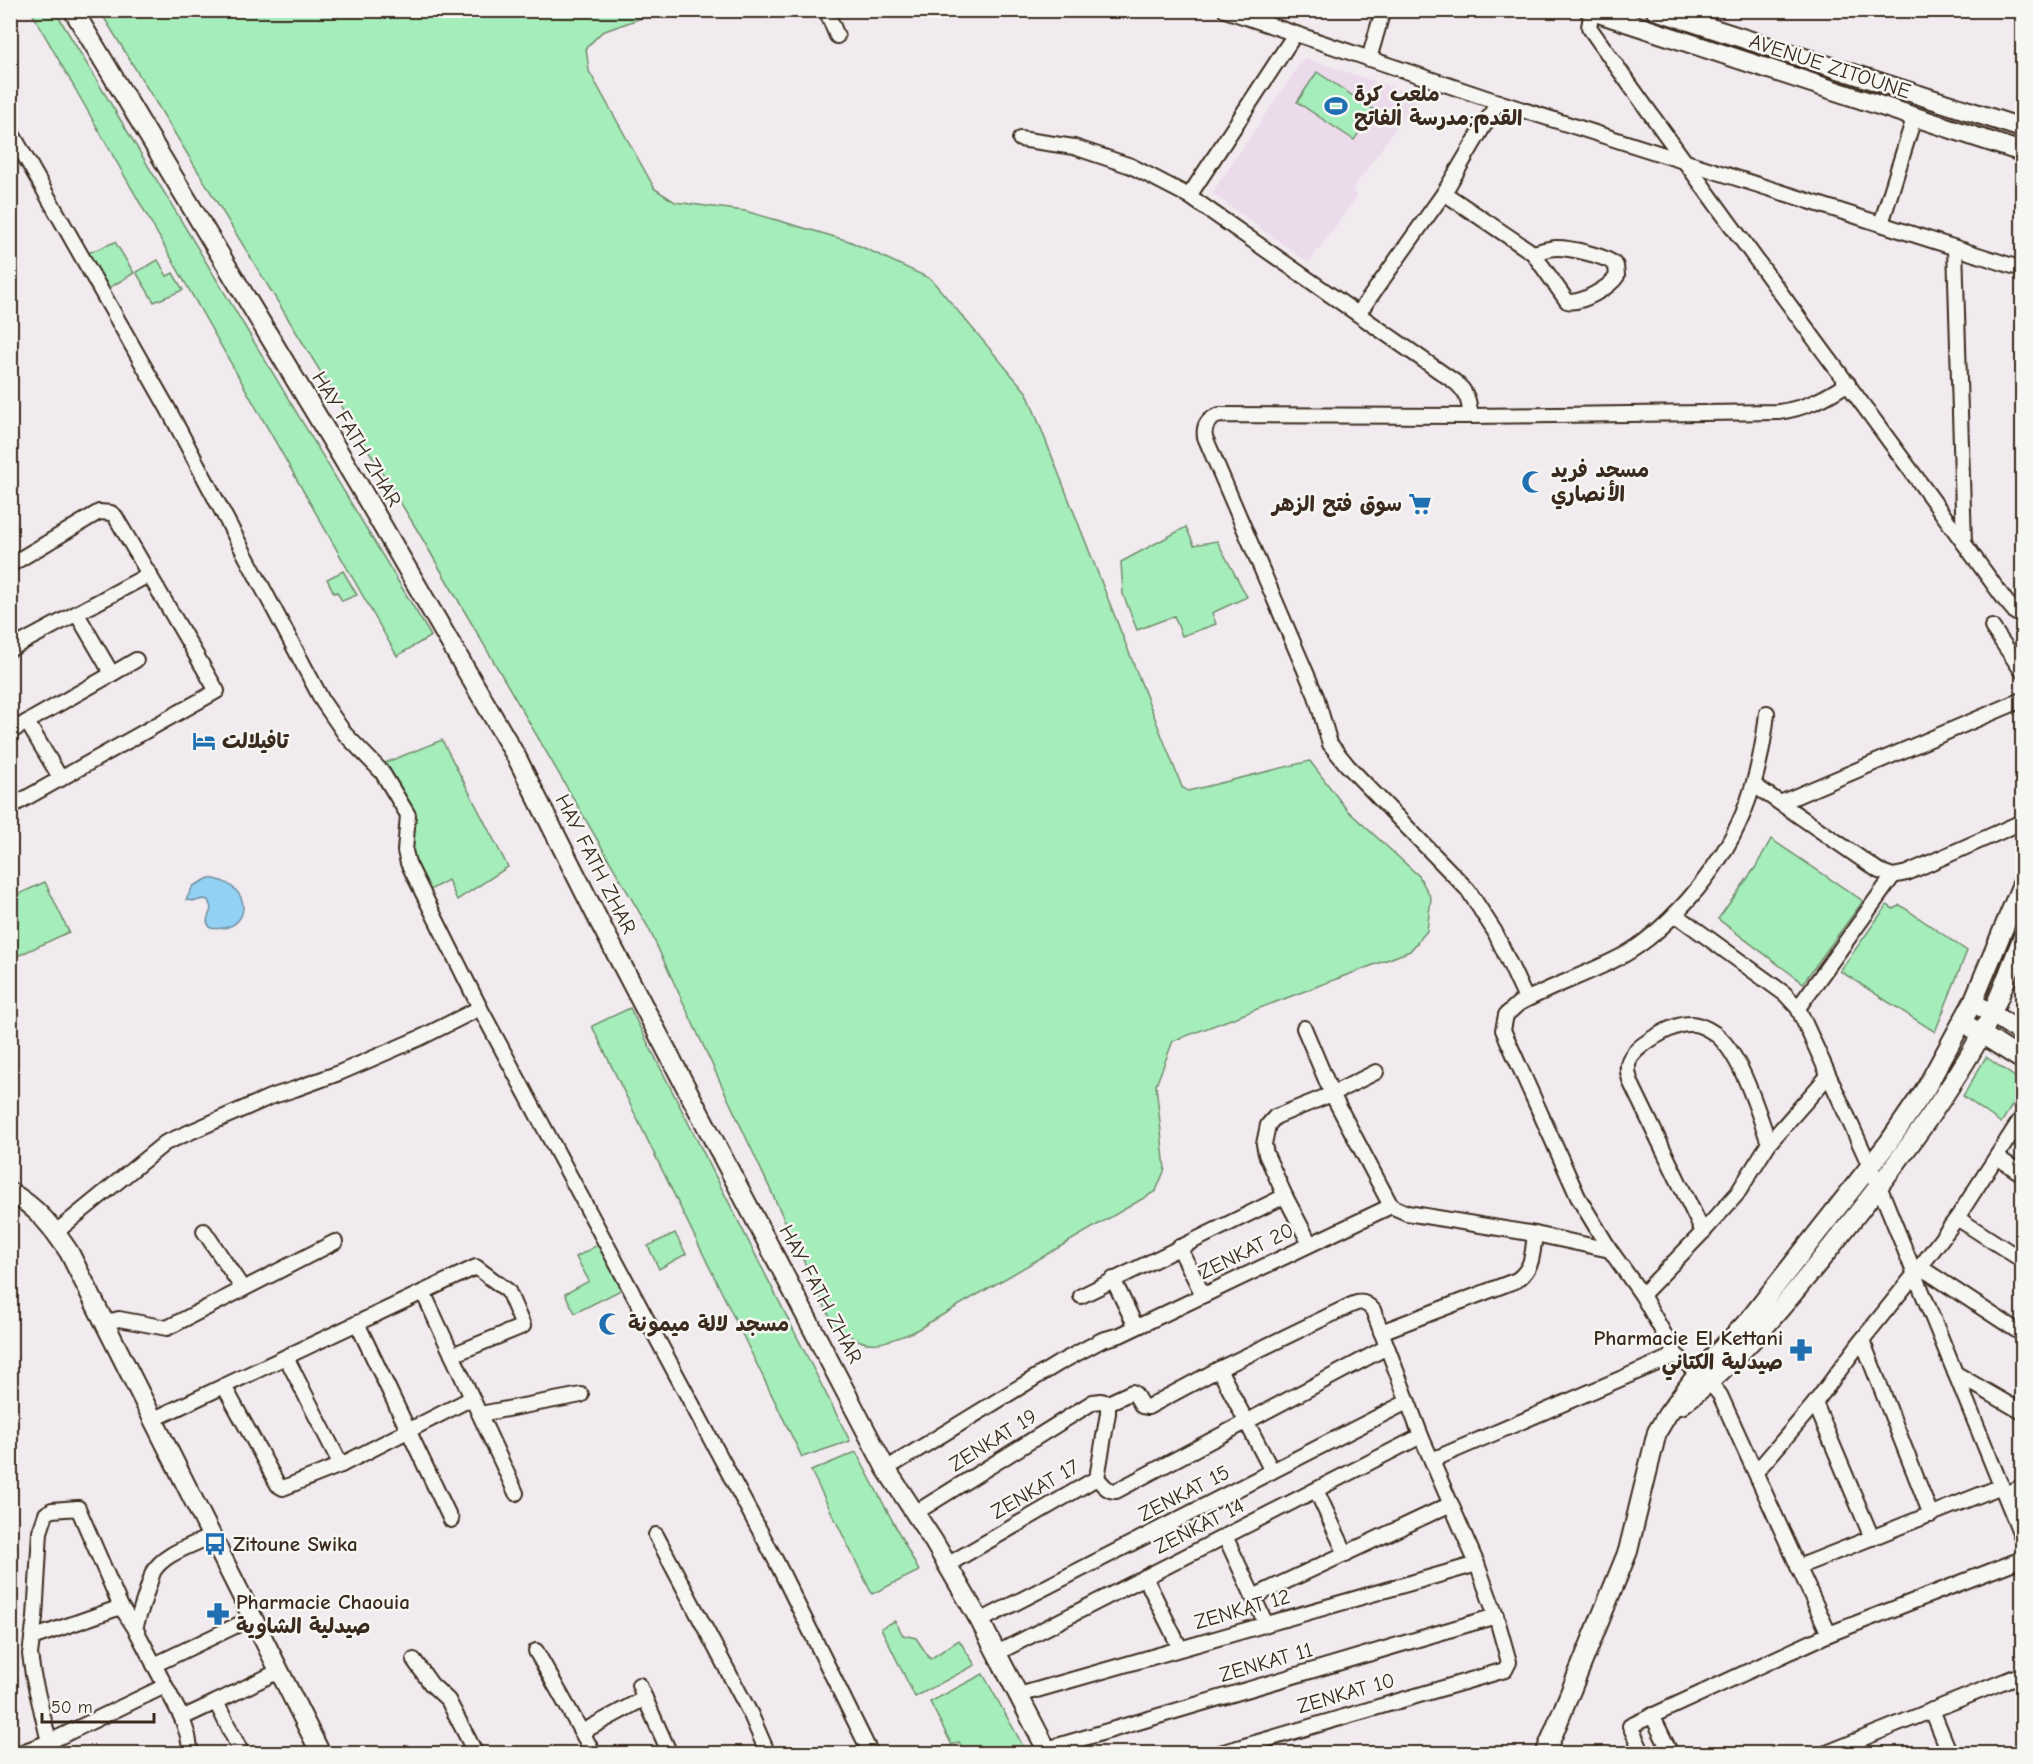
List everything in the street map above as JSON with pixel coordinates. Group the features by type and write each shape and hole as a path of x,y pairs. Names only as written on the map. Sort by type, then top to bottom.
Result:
{"street":[{"name":"HAY FATH ZHAR","path":"73,10 358,484 517,758 601,925 886,1468 980,1621 1048,1751"},
{"path":"826,10 837,36"},
{"path":"1225,10 1498,102 2022,269"},
{"path":"1369,59 1383,10"},
{"name":"AVENUE ZITOUNE","path":"1655,10 2022,128"},
{"path":"1590,11 1589,27 1682,161 1848,383 2005,600 2016,613 2022,615"},
{"name":"AVENUE ZITOUNE","path":"1590,11 2022,152"},
{"path":"1189,196 1294,34"},
{"path":"1358,314 1444,193 1498,102"},
{"path":"1881,224 1914,118"},
{"path":"10,130 167,407 323,702 345,734 382,772 408,815 405,850 408,863 480,1008 776,1561 871,1754"},
{"path":"1020,139 1074,147 1131,166 1189,196 1461,387 1468,400 1470,416"},
{"path":"1444,193 1533,253 1567,301 1583,300 1611,284 1617,276 1618,271 1614,262 1568,249 1555,248 1533,253"},
{"path":"1955,248 1964,543"},
{"path":"1526,999 1495,932 1468,890 1347,765 1330,744 1316,696 1204,432 1205,427 1210,419 1220,415 1470,416 1779,412 1828,397 1848,383"},
{"path":"10,565 99,512 111,513 150,574 217,691 10,807"},
{"path":"10,649 150,574"},
{"path":"77,614 112,674"},
{"path":"1992,627 2022,671"},
{"path":"10,732 136,660"},
{"path":"1780,802 2022,700"},
{"path":"1767,713 1764,744 1754,785 1741,821 1709,876 1675,914 1647,940 1622,956 1526,999 1506,1015 1503,1030 1578,1197 1610,1250 1642,1294 1676,1355 1704,1378 1719,1395 1829,1634"},
{"path":"27,722 60,779"},
{"path":"1754,785 1879,871 1893,876 1907,873 2022,822"},
{"path":"1798,1008 1893,876"},
{"path":"1704,1378 1869,1167 1926,1088 1973,1002 2022,884"},
{"path":"1675,914 1785,994 1798,1008 1918,1270 1955,1373 2022,1537"},
{"path":"1545,1754 1628,1551 1657,1432 1667,1415 1704,1378 1783,1307 1879,1186 1938,1104 1982,1034 2022,939"},
{"path":"1973,1002 2022,1033"},
{"path":"56,1232 165,1143 270,1096 339,1073 412,1042 480,1008"},
{"path":"1963,1022 2022,1060"},
{"path":"1703,1232 1631,1083 1627,1067 1633,1053 1645,1043 1680,1025 1698,1025 1713,1032 1730,1051 1740,1068 1769,1143"},
{"path":"1304,1028 1332,1094 1391,1206 1407,1213 1535,1234 1610,1250"},
{"path":"1310,1244 1284,1196 1266,1154 1264,1144 1268,1125 1275,1117 1332,1094 1376,1072"},
{"path":"1642,1294 1737,1194 1769,1143 1828,1076"},
{"path":"1756,1472 1815,1403 1957,1218 2022,1117"},
{"path":"1997,1157 2022,1174"},
{"path":"10,1192 25,1200 42,1216 69,1252 321,1754"},
{"path":"1081,1296 1284,1196"},
{"name":"ZENKAT 20","path":"886,1468 1059,1363 1102,1340 1136,1328 1391,1206"},
{"path":"1957,1218 2022,1260"},
{"path":"204,1231 243,1289"},
{"path":"1381,1332 1517,1280 1527,1272 1535,1234"},
{"path":"103,1323 119,1319 167,1328 335,1242"},
{"path":"1179,1247 1203,1295"},
{"path":"152,1420 476,1267 508,1292 523,1326 452,1355"},
{"path":"1918,1270 2022,1334"},
{"path":"1113,1279 1136,1328"},
{"path":"423,1292 516,1493"},
{"path":"1108,1403 1132,1392 1142,1406 1148,1407 1358,1302 1364,1302 1373,1310 1407,1402 1477,1564 1496,1616"},
{"path":"357,1323 451,1520"},
{"path":"1862,1340 1931,1515"},
{"path":"1097,1478 1105,1488 1116,1491 1387,1347"},
{"path":"1432,1460 1676,1355"},
{"path":"286,1357 341,1465"},
{"path":"1219,1370 1272,1471"},
{"path":"1955,1373 2022,1412"},
{"path":"224,1386 280,1487 286,1488 341,1465 472,1398"},
{"path":"480,1414 581,1395"},
{"name":"ZENKAT 19","path":"915,1513 1093,1402 1108,1403"},
{"name":"ZENKAT 15","path":"980,1621 1407,1402"},
{"name":"ZENKAT 17","path":"947,1564 1097,1478 1108,1403"},
{"path":"1815,1403 1872,1538"},
{"name":"ZENKAT 14","path":"997,1653 1421,1436"},
{"path":"1798,1568 1931,1515 2003,1490 2022,1487"},
{"path":"1316,1490 1346,1554"},
{"path":"1253,1597 1451,1504"},
{"path":"49,1742 30,1654 35,1618 40,1532 46,1514 52,1510 78,1508 120,1607 135,1628 182,1718 191,1754"},
{"path":"656,1535 751,1714 768,1754"},
{"path":"135,1628 157,1565 165,1558 211,1536"},
{"path":"1225,1536 1266,1624"},
{"path":"1643,1754 1630,1726 1829,1634 2022,1559"},
{"name":"ZENKAT 12","path":"1019,1695 1477,1564"},
{"path":"1145,1577 1180,1648"},
{"path":"32,1638 120,1607"},
{"name":"ZENKAT 10","path":"1217,1754 1504,1670 1508,1665 1508,1656 1496,1616"},
{"name":"ZENKAT 11","path":"1048,1751 1496,1616"},
{"path":"154,1665 252,1618"},
{"path":"536,1651 594,1754"},
{"path":"414,1660 431,1684 448,1700 476,1754"},
{"path":"182,1718 279,1671"},
{"path":"1824,1754 2022,1674"},
{"path":"17,1754 49,1742 165,1686"},
{"path":"582,1732 642,1692 670,1754"},
{"path":"216,1702 242,1754"},
{"path":"1932,1710 1950,1754"},
{"path":"1652,1715 1671,1754"}],"shaded area":[{"path":"1304,58 1418,96 1353,189 1357,196 1309,263 1212,193"}],"green space":[{"path":"31,11 55,11 431,636 397,656"},
{"path":"100,11 661,11 602,32 586,48 589,71 655,189 675,202 745,211 849,241 931,279 1027,393 1182,787 1188,791 1310,761 1347,810 1419,876 1431,898 1427,931 1410,951 1173,1041 1156,1085 1165,1169 1156,1191 913,1332 889,1341 871,1343 854,1338 833,1324 648,927 419,533"},
{"name":"ملعب كرة القدم;مدرسة الفاتح","path":"1317,72 1374,110 1354,140 1297,102"},
{"path":"115,242 134,273 109,288 88,253"},
{"path":"158,260 167,276 173,273 183,290 154,302 136,272"},
{"path":"1186,527 1194,545 1217,541 1247,597 1212,613 1216,624 1182,636 1174,616 1137,630 1123,594 1121,562"},
{"path":"343,571 357,595 342,601 337,592 334,593 327,579"},
{"path":"442,740 508,867 457,900 448,880 430,890 411,851 414,816 382,764"},
{"path":"1771,839 1863,901 1803,983 1718,919 1755,868"},
{"path":"45,882 69,932 11,959 10,898"},
{"path":"1887,905 1894,909 1900,905 1967,951 1935,1032 1840,971"},
{"path":"630,1008 850,1441 802,1457 592,1026"},
{"path":"1986,1057 2022,1082 2022,1090 2001,1123 1963,1096"},
{"path":"675,1233 686,1254 659,1269 648,1246"},
{"path":"599,1244 621,1288 575,1313 565,1294 589,1281 576,1257"},
{"path":"856,1452 919,1571 872,1594 811,1471"},
{"path":"895,1621 903,1635 916,1638 930,1659 959,1640 975,1665 915,1697 881,1628"},
{"path":"983,1674 1027,1753 965,1753 959,1742 952,1745 930,1702"}],"water":[{"path":"209,878 224,882 235,889 241,898 243,908 235,924 225,928 211,928 207,920 211,908 208,900 186,900 193,886"}],"place":[{"name":"ملعب كرة القدم;مدرسة الفاتح","path":"1336,106"},
{"name":"مسجد فريد الأنصاري","path":"1533,482"},
{"name":"سوق فتح الزهر","path":"1420,504"},
{"name":"تافيلالت","path":"204,741"},
{"name":"مسجد لالة ميمونة","path":"610,1324"},
{"name":"Pharmacie El Kettani صيدلية الكتاني","path":"1801,1350"},
{"name":"Zitoune Swika","path":"215,1544"},
{"name":"Pharmacie Chaouia صيدلية الشاوية","path":"218,1614"}]}
